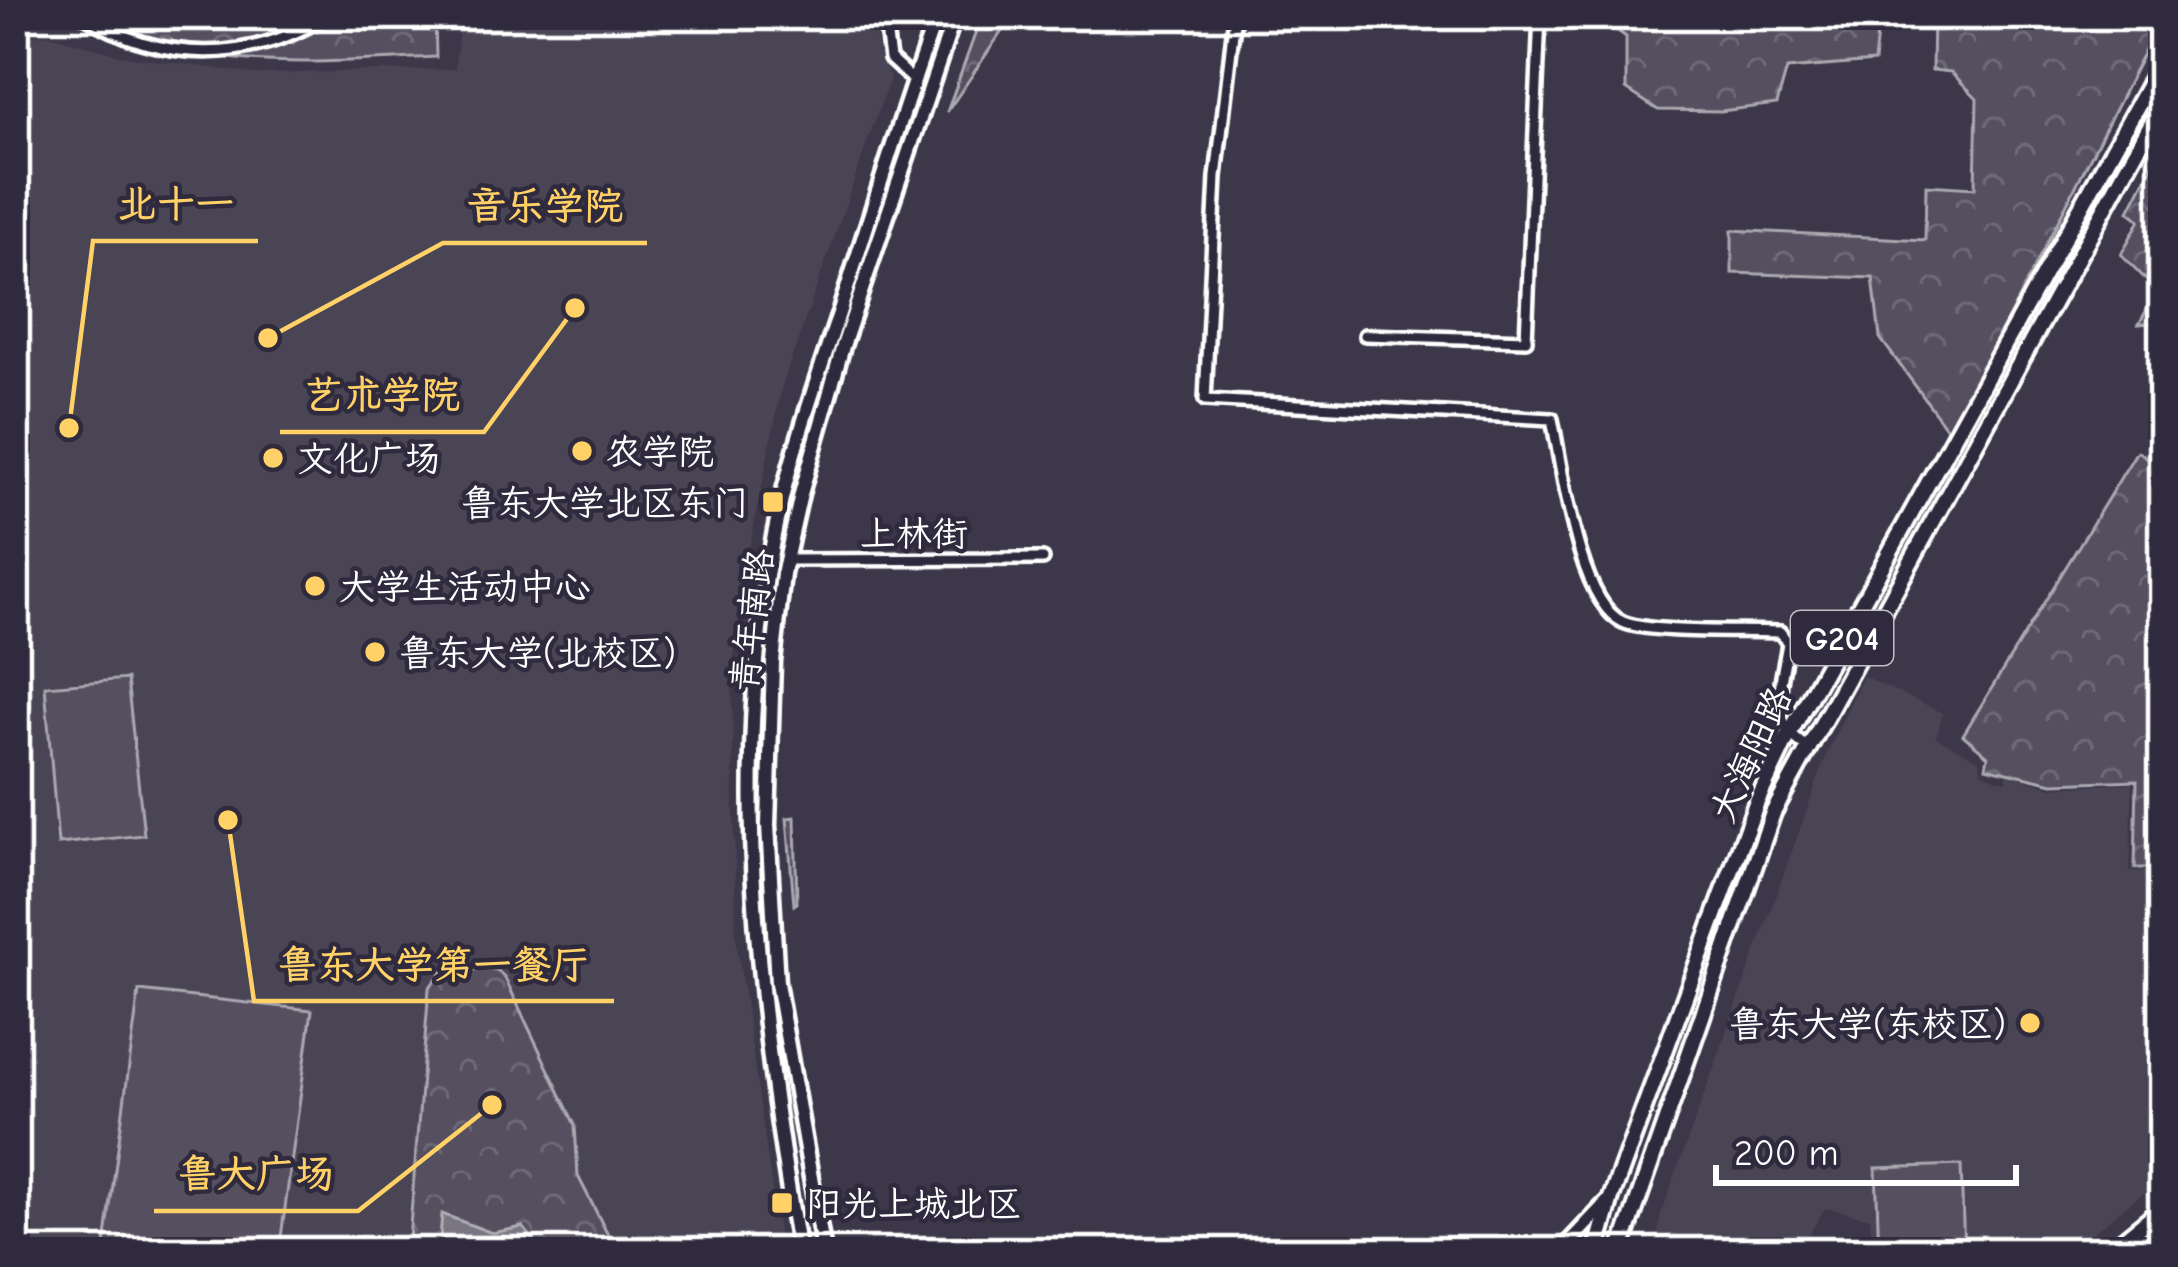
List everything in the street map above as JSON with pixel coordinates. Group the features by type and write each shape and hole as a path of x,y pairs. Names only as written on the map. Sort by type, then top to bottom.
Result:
{"main road":[{"name":"青年南路","path":"800,1252 765,1041 754,921 751,748 758,662 780,508 937,15"},
{"name":"青年南路","path":"824,1252 784,1041 772,919 768,749 786,560 843,346 955,15"},
{"name":"大海阳路","path":"1596,1252 1610,1198 1756,804 1788,736 2163,59"},
{"name":"大海阳路","path":"1620,1252 1741,900 1805,746 2163,102"},
{"path":"1560,1252 1610,1198"},
{"path":"2108,1252 2156,1214"},
{"path":"2155,1252 2163,1246"}],"street":[{"path":"83,15 111,32 179,53 250,49 294,36 328,15"},
{"path":"884,15 890,59 914,81"},
{"path":"1234,15 1216,177 1205,400 1552,419 1586,566 1601,607 1625,624 1780,632 1788,643 1778,712 1788,736 1805,746"},
{"path":"1365,335 1526,340 1540,15"},
{"name":"上林街","path":"786,560 1043,559"}],"shaded area":[{"name":"鲁东大学(北校区)","path":"460,15 874,15 878,50 890,78 782,386 743,580 732,674 736,937 781,1252 15,1252 15,36 47,34 119,55 254,74 455,69"},
{"path":"1863,676 1943,713 1936,737 1980,760 1981,771 1997,779 2007,781 2007,774 2052,787 2133,783 2130,872 2163,872 2163,1210 2147,1190 2068,1252 1873,1252 1870,1218 1825,1208 1798,1252 1655,1252 1660,1217 1828,751"},
{"path":"442,1214 492,1233 523,1227 543,1252 448,1244 440,1238"}],"green space":[{"path":"92,15 435,15 436,57 304,62 214,56 130,35"},
{"path":"982,15 1013,15 947,112"},
{"path":"1879,15 1874,62 1787,69 1777,104 1721,111 1658,110 1626,89 1626,37 1599,17"},
{"path":"1933,15 2163,15 1950,433 1880,338 1873,278 1732,273 1732,230 1925,240 1926,185 1975,188 1977,98 1951,72 1932,70"},
{"path":"2163,144 2163,322 2139,324 2157,291 2121,254 2140,220 2129,211"},
{"path":"2137,451 2163,469 2163,868 2135,868 2137,780 2053,783 1986,767 1988,756 1963,735"},
{"path":"127,679 144,835 58,844 45,686"},
{"path":"795,817 797,903 794,905 787,818"},
{"path":"444,969 497,970 505,978 575,1125 578,1176 610,1239 608,1252 408,1252 429,988"},
{"path":"139,991 312,1010 279,1252 104,1252"},
{"path":"1961,1165 1964,1252 1879,1252 1876,1168"}],"place":[{"name":"艺术学院","path":"575,308"},
{"name":"音乐学院","path":"268,338"},
{"name":"北十一","path":"69,428"},
{"name":"农学院","path":"582,451"},
{"name":"文化广场","path":"273,458"},
{"name":"鲁东大学北区东门","path":"773,502"},
{"name":"大学生活动中心","path":"315,586"},
{"name":"鲁东大学(北校区)","path":"375,652"},
{"name":"鲁东大学第一餐厅","path":"228,820"},
{"name":"鲁东大学(东校区)","path":"2030,1023"},
{"name":"鲁大广场","path":"492,1105"},
{"name":"阳光上城北区","path":"782,1203"}]}
